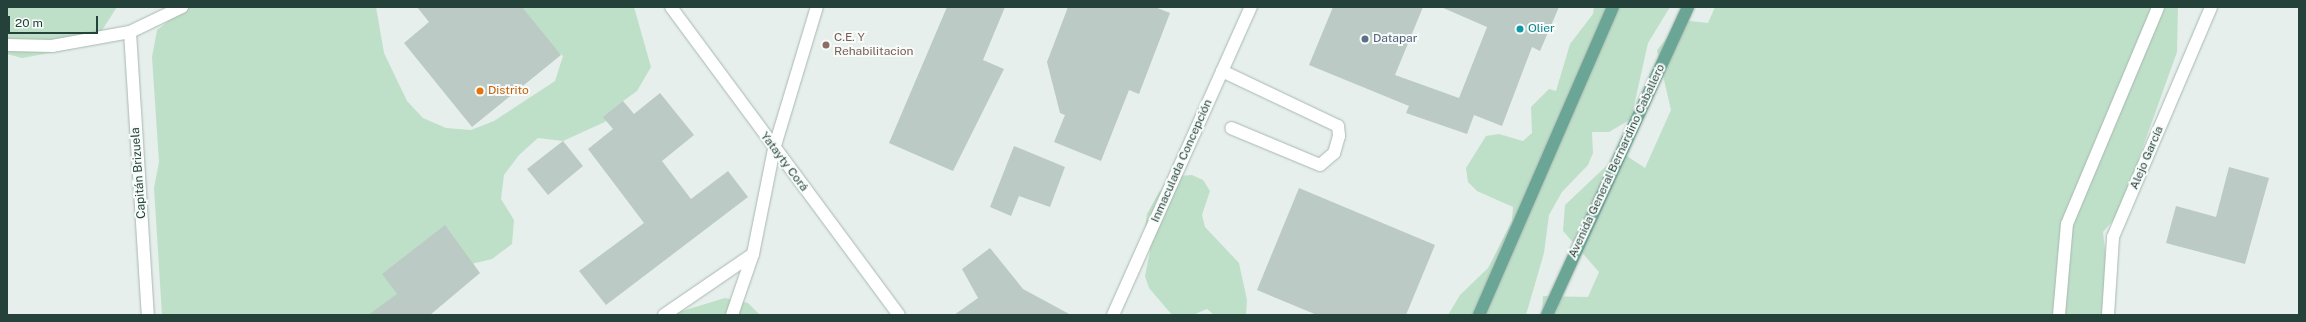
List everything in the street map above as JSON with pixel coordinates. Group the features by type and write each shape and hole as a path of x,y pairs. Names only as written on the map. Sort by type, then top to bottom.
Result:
{"main road":[{"path":"1478,315 1613,7"},
{"name":"Avenida General Bernardino Caballero","path":"1546,315 1688,7"}],"street":[{"path":"7,45 52,46 130,32 182,7"},
{"name":"Yatayty Corá","path":"671,7 774,149 899,315"},
{"path":"732,315 753,254 774,149 817,7"},
{"name":"Inmaculada Concepción","path":"1113,315 1251,7"},
{"path":"2059,315 2067,224 2158,7"},
{"name":"Alejo García","path":"2108,315 2113,238 2211,7"},
{"name":"Capitán Brizuela","path":"130,32 148,315"},
{"path":"1222,71 1338,126 1339,136 1334,154 1320,165 1231,128"},
{"path":"664,315 753,254"}],"green space":[{"path":"7,7 117,7 97,38 72,49 22,58 7,54"},
{"path":"186,7 376,7 384,53 407,101 423,118 446,128 471,130 494,121 555,81 563,56 503,7 634,7 651,67 637,91 623,101 609,120 563,141 538,138 519,155 504,175 501,199 514,220 512,244 492,259 467,265 416,315 162,315 154,188 159,162 152,57 157,30"},
{"path":"1594,7 1670,7 1648,43 1631,119 1609,132 1592,132 1593,153 1588,165 1562,192 1549,215 1544,253 1526,315 1448,315 1460,295 1488,268 1512,221 1513,207 1477,191 1468,182 1466,168 1486,136 1499,134 1523,141 1532,133 1531,107 1549,89 1556,91 1570,44 1593,14"},
{"path":"1715,7 2178,7 2177,52 2139,158 2128,203 2103,232 2110,292 2105,315 1542,315 1543,296 1588,297 1599,272 1563,231 1565,205 1621,152 1645,168 1671,110 1657,50 1682,20 1708,23"},
{"path":"1192,175 1203,180 1210,191 1202,215 1205,227 1239,263 1247,300 1246,315 1214,315 1207,309 1193,315 1172,315 1149,288 1145,276 1150,251 1145,227 1147,214 1159,192 1169,183 1179,176"},
{"path":"725,298 748,303 760,315 669,315"}],"building":[{"name":"Distrito","path":"417,7 522,7 561,55 472,127 404,43 429,22"},
{"path":"947,7 1005,7 983,60 1004,69 953,171 889,143"},
{"path":"1068,7 1155,7 1170,13 1139,94 1129,90 1101,161 1054,142 1065,115 1060,113 1047,62"},
{"path":"1333,7 1423,7 1395,75 1459,98 1487,27 1441,7 1559,7 1540,51 1532,47 1502,126 1474,115 1467,134 1406,113 1409,106 1309,65"},
{"path":"660,93 694,135 662,161 691,199 728,171 748,197 606,305 579,271 644,223 588,149 613,129 603,117 623,101 634,114"},
{"path":"563,141 583,166 548,195 527,169"},
{"path":"1014,146 1065,167 1050,207 1019,196 1011,216 990,207"},
{"path":"2229,167 2269,178 2245,264 2166,243 2176,206 2216,217"},
{"path":"1299,188 1435,245 1406,315 1317,315 1257,290"},
{"path":"445,225 480,273 430,315 368,315 397,294 382,274"},
{"path":"990,248 1023,289 1071,315 954,315 978,298 962,269"}],"place":[{"name":"Olier","path":"1520,29"},
{"name":"Datapar","path":"1365,39"},
{"name":"C.E. Y Rehabilitacion","path":"826,45"},
{"name":"Distrito","path":"480,91"}]}
